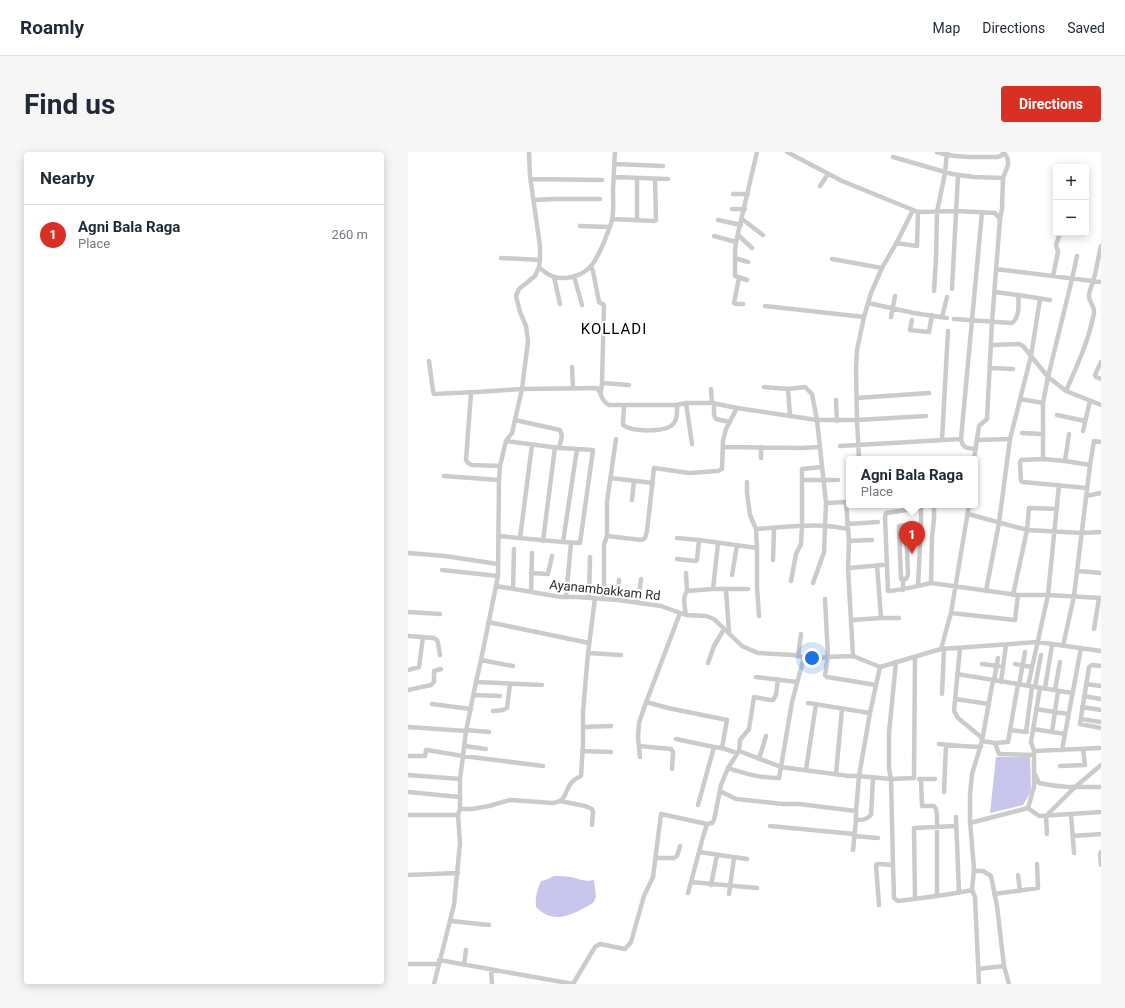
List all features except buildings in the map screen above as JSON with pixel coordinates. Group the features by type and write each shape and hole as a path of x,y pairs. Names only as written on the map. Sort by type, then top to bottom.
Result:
{"street":[{"path":"434,984 454,905 460,843 458,815 460,809 460,779 466,730 482,660 488,622 498,576 500,466 506,441 512,433 522,389 527,353 528,334 516,296 519,289 535,276 539,268 540,260 540,246 529,152"},
{"path":"539,268 546,274 565,279 584,272 591,267 597,258 612,219 615,152"},
{"path":"747,280 736,277 735,275 736,242 745,209 757,152"},
{"path":"787,152 842,181 918,212 957,211 995,213 1000,219"},
{"path":"937,152 962,157 1001,156 1003,153 1008,160 1008,165 1003,178 1002,209 992,322 987,419 979,426 975,456"},
{"path":"934,291 937,212 945,173 947,154"},
{"path":"893,157 958,176 1003,178"},
{"path":"614,164 664,166"},
{"path":"820,186 828,174"},
{"path":"952,289 958,176"},
{"path":"614,177 668,179"},
{"path":"637,178 637,221"},
{"path":"531,179 602,180"},
{"path":"612,219 651,222 656,220 655,179"},
{"path":"733,194 748,194"},
{"path":"534,200 600,199"},
{"path":"732,209 745,209"},
{"path":"859,456 856,368 857,350 864,316 871,293 882,268 896,244 912,210"},
{"path":"896,244 917,246 918,212"},
{"path":"976,450 965,447 962,444 961,439 982,212"},
{"path":"742,219 763,235"},
{"path":"718,220 741,225"},
{"path":"580,226 610,227"},
{"path":"738,235 752,248"},
{"path":"714,236 736,242"},
{"path":"1053,276 1058,252 1056,244 1059,236"},
{"path":"1066,391 1084,349 1092,325 1094,311 1089,295 1100,256 1101,246"},
{"path":"1043,460 1043,403 1077,256"},
{"path":"501,258 540,260"},
{"path":"735,258 748,262"},
{"path":"832,259 882,268"},
{"path":"591,267 599,302 604,305 602,383 600,392"},
{"path":"996,269 1101,282"},
{"path":"574,276 582,305"},
{"path":"554,277 560,304"},
{"path":"739,278 734,303 743,304"},
{"path":"995,292 1040,300 1050,300"},
{"path":"954,319 1012,323 1016,320 1018,295"},
{"path":"891,317 896,296"},
{"path":"942,317 947,297"},
{"path":"986,591 999,523 1010,440 1031,356 1040,300"},
{"path":"868,303 947,318"},
{"path":"765,306 864,316"},
{"path":"912,320 910,330 929,332 932,316"},
{"path":"942,440 948,331"},
{"path":"992,345 1019,344 1023,346 1048,378 1066,391 1101,405"},
{"path":"429,361 432,391 434,394 522,389 597,388 605,403 609,405 677,405 686,403 713,404 817,420 838,421 926,416"},
{"path":"1101,362 1095,376 1101,379"},
{"path":"572,368 574,389"},
{"path":"990,368 1013,369"},
{"path":"602,383 629,385"},
{"path":"764,387 788,389 805,387 812,394 817,420 826,503 824,552 813,583"},
{"path":"712,389 714,415 716,419 730,422"},
{"path":"788,389 790,416"},
{"path":"471,393 466,460 472,465 500,466"},
{"path":"857,398 929,394"},
{"path":"1020,399 1043,403"},
{"path":"836,400 838,421"},
{"path":"1083,431 1090,401"},
{"path":"686,403 692,444"},
{"path":"624,405 624,427 641,430 666,428 674,423 677,416 677,405"},
{"path":"607,536 642,540 646,538 654,468 689,472 718,471 722,469 726,429 737,408"},
{"path":"1057,415 1085,421"},
{"path":"515,420 560,430 562,436 557,448 543,541"},
{"path":"1022,433 1043,434"},
{"path":"1065,461 1069,434"},
{"path":"604,599 604,546 607,536 607,502 616,439"},
{"path":"840,446 961,439"},
{"path":"977,440 1010,440"},
{"path":"498,536 580,543 593,450 557,448 506,441"},
{"path":"1063,646 1078,571 1086,496 1094,441 1101,442"},
{"path":"520,538 532,445"},
{"path":"723,447 820,447"},
{"path":"760,458 761,447"},
{"path":"563,542 577,449"},
{"path":"1087,488 1023,482 1021,481 1020,463 1021,460 1043,460 1065,461 1090,465"},
{"path":"791,581 796,554 801,544 802,468 822,467"},
{"path":"444,476 499,480"},
{"path":"610,478 653,483"},
{"path":"802,480 838,480"},
{"path":"632,500 634,481"},
{"path":"747,482 750,515 756,529 756,581 759,616"},
{"path":"1028,808 1034,787 1034,753 1031,742 1036,709 1036,687 1032,667 1044,620 1048,595 1059,485"},
{"path":"1086,496 1101,493"},
{"path":"826,503 846,502"},
{"path":"848,508 848,568 853,656"},
{"path":"918,586 922,510 919,508 886,513 888,591 903,590 931,583 1016,595 1100,598 1094,629"},
{"path":"931,583 934,508"},
{"path":"942,694 943,649 951,613 969,508"},
{"path":"951,613 1015,620 1016,595 1030,508 1057,509"},
{"path":"968,514 1027,530 1082,533 1101,532"},
{"path":"847,524 878,522"},
{"path":"903,579 906,579 908,575 905,525 899,526 901,579 903,579 903,590"},
{"path":"756,529 826,526 848,530"},
{"path":"773,560 774,529"},
{"path":"677,538 757,548"},
{"path":"677,559 696,561 700,540"},
{"path":"848,541 872,540"},
{"path":"713,589 718,542"},
{"path":"566,597 571,543"},
{"path":"732,575 737,545"},
{"path":"513,589 514,549"},
{"path":"408,553 445,556 498,564"},
{"path":"531,592 532,553"},
{"path":"531,573 548,574 552,556"},
{"path":"589,598 590,557"},
{"path":"877,565 881,618"},
{"path":"848,568 883,565"},
{"path":"442,570 498,576"},
{"path":"1078,571 1101,573"},
{"path":"686,573 687,591 684,599 686,615"},
{"path":"638,602 641,579"},
{"path":"618,600 619,580"},
{"name":"Ayanambakkam Rd","path":"496,586 561,597 618,600 662,606 686,615 706,616 714,619 742,646 758,653 798,656 814,659 853,656 880,667"},
{"path":"687,591 748,589"},
{"path":"708,663 714,646 726,630 726,590"},
{"path":"560,801 565,795 572,781 581,776 588,653 595,598"},
{"path":"825,599 828,657 825,673 827,677 876,685"},
{"path":"408,612 440,614"},
{"path":"640,757 639,723 680,613"},
{"path":"852,620 899,618"},
{"path":"488,622 589,643"},
{"path":"798,656 801,634"},
{"path":"408,636 434,638 437,640 440,655"},
{"path":"408,670 420,667 423,637"},
{"path":"853,850 859,776 880,667 943,649 1038,642 1101,651"},
{"path":"1001,682 1006,645"},
{"path":"1036,687 1052,645"},
{"path":"960,648 954,711 958,718 981,737 982,741"},
{"path":"1062,750 1081,648"},
{"path":"982,741 995,743 1008,742 1025,652"},
{"path":"588,653 621,655"},
{"path":"1026,732 1041,656"},
{"path":"728,768 753,776 779,778 792,702 804,657"},
{"path":"914,778 915,657"},
{"path":"979,984 974,897 972,890 974,869 970,823 970,795 972,774 981,747 998,658"},
{"path":"482,660 513,666"},
{"path":"896,662 889,733 894,898 898,901 972,890"},
{"path":"1052,732 1060,662"},
{"path":"982,664 1003,667"},
{"path":"1015,664 1032,667"},
{"path":"1101,666 1090,665 1080,724 1101,728"},
{"path":"408,690 431,686 434,682 434,671 441,669"},
{"path":"957,674 1072,693"},
{"path":"756,677 797,682"},
{"path":"408,964 439,962 464,965 573,984 595,947 600,944 625,949 631,942 644,896 653,877 661,814 707,824 712,823 714,820 721,785 728,768 738,752 740,740 749,729 754,697 773,700 776,695 778,679"},
{"path":"476,682 542,685"},
{"path":"493,711 507,708 510,684"},
{"path":"1086,684 1101,686"},
{"path":"474,695 500,696"},
{"path":"1084,696 1101,699"},
{"path":"955,699 989,704"},
{"path":"646,702 727,720 722,748"},
{"path":"808,703 870,714"},
{"path":"432,704 471,709"},
{"path":"806,770 816,704"},
{"path":"1082,707 1101,710"},
{"path":"836,774 842,709"},
{"path":"1036,709 1068,714"},
{"path":"1081,718 1101,722"},
{"path":"408,726 489,732"},
{"path":"583,727 611,726"},
{"path":"1010,730 1064,734"},
{"path":"759,759 766,736"},
{"path":"676,739 722,748 781,766 806,770 873,778 935,779"},
{"path":"995,743 999,754 1101,748"},
{"path":"939,744 981,747"},
{"path":"944,792 946,745"},
{"path":"465,746 486,750"},
{"path":"639,746 671,749 673,752 672,769"},
{"path":"698,805 714,747"},
{"path":"1060,766 1085,765 1083,748"},
{"path":"408,756 425,756 427,750 543,766"},
{"path":"582,751 611,752"},
{"path":"1047,834 1046,816 1074,788 1101,765"},
{"path":"1034,771 1039,783 1053,787 1074,788 1101,786"},
{"path":"408,775 460,779"},
{"path":"856,820 864,820 871,815 873,778"},
{"path":"921,779 922,806 934,806 936,809 937,896"},
{"path":"720,790 736,799 783,804 799,804 856,812"},
{"path":"408,792 459,797"},
{"path":"460,809 472,809 510,800 553,803 560,801 585,806 592,809 592,825"},
{"path":"970,823 1028,808"},
{"path":"1028,808 1039,816 1101,812"},
{"path":"1071,814 1074,853"},
{"path":"408,815 458,815"},
{"path":"956,817 959,893"},
{"path":"688,893 707,824"},
{"path":"770,826 878,838"},
{"path":"915,899 914,828 956,826"},
{"path":"1073,836 1101,834"},
{"path":"656,858 674,858 677,856 680,846"},
{"path":"699,852 747,859"},
{"path":"1101,852 1101,865"},
{"path":"711,885 717,855"},
{"path":"729,894 734,858"},
{"path":"994,894 1020,892 1038,888 1037,864"},
{"path":"879,905 876,865 892,865"},
{"path":"974,869 983,871 991,876 1004,966 1009,984"},
{"path":"408,876 458,873"},
{"path":"1018,875 1020,892"},
{"path":"691,882 757,888"},
{"path":"450,920 489,925"},
{"path":"464,965 466,950"},
{"path":"978,969 1004,966"},
{"path":"491,970 492,984"}],"water":[{"path":"996,757 1030,757 1031,789 1023,805 990,813"},
{"path":"554,876 590,881 594,880 596,897 593,903 579,911 564,916 550,916 543,913 536,907 537,891 541,881"}],"place":[{"name":"Agni Bala Raga","path":"912,554"}],"district":[{"name":"KOLLADI","path":"614,329"}]}
